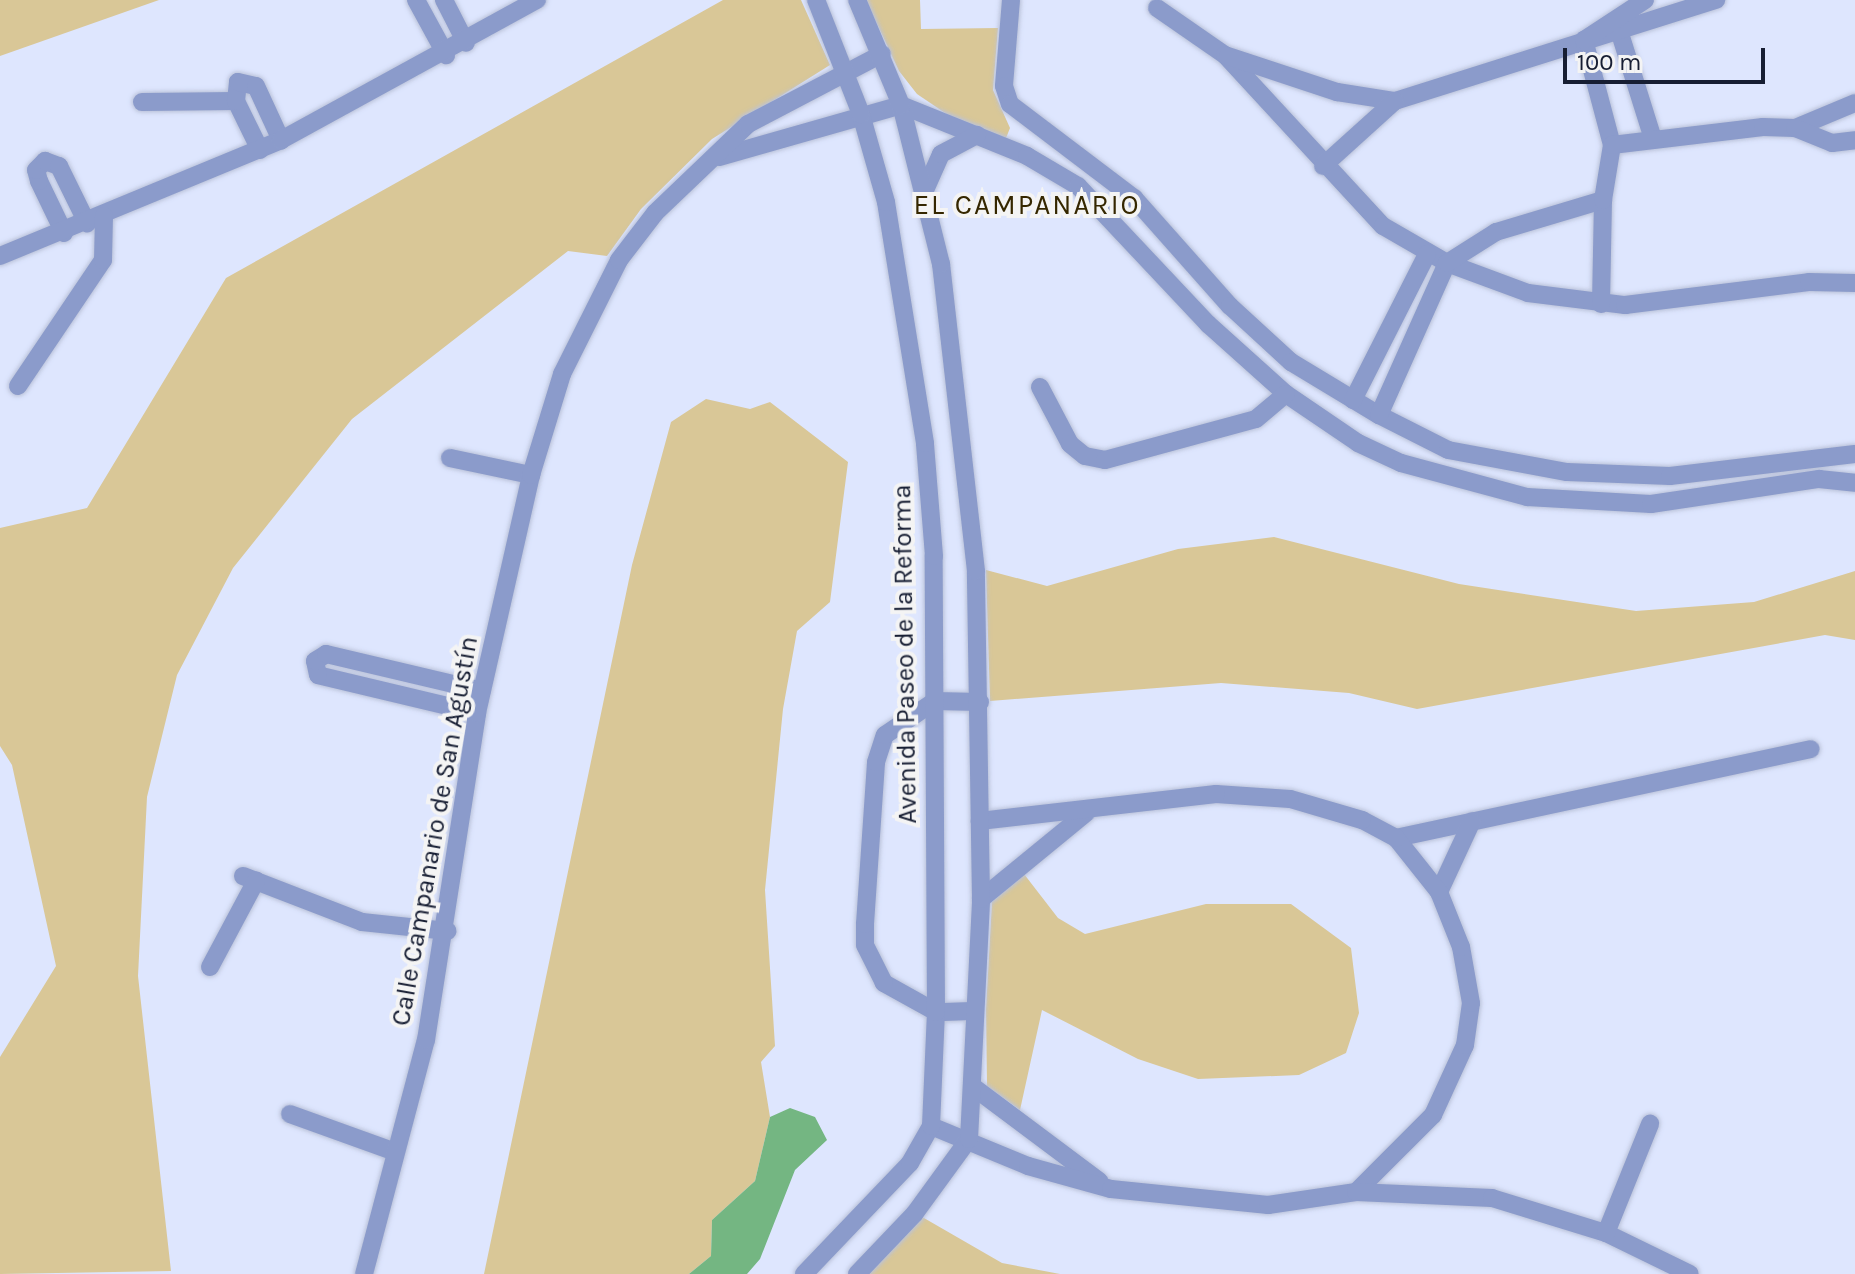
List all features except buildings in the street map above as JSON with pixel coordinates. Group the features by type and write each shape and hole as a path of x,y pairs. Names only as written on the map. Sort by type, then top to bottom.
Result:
{"street":[{"path":"416,0 446,55"},
{"path":"444,0 466,43"},
{"path":"0,256 64,233 281,140 446,55 537,0"},
{"name":"Avenida Paseo de la Reforma","path":"804,1274 910,1163 931,1126 936,1012 934,556 925,443 901,271 861,114 816,0"},
{"path":"857,0 901,105 925,192 965,438 980,702 981,899 972,1011 976,1089 969,1139 915,1213 857,1274"},
{"path":"1011,0 1004,86 1010,104 1134,198 1230,306 1291,362 1379,415 1448,450 1567,472 1670,476 1834,452 1855,454"},
{"path":"1617,25 1645,0"},
{"path":"1323,166 1395,101 1584,40 1617,25 1716,0"},
{"path":"1157,8 1225,55 1323,166 1383,226 1447,263 1528,293 1601,304 1855,283"},
{"path":"1617,25 1652,136"},
{"path":"1584,40 1612,145 1603,200 1601,304"},
{"name":"Calle Campanario de San Agustín","path":"364,1274 393,1151 426,1040 448,931 477,713 531,475 562,374 619,260 655,213 771,107 882,54"},
{"path":"1225,55 1337,92 1395,101"},
{"path":"260,150 236,101 233,87 252,82 281,140"},
{"path":"142,102 236,101"},
{"path":"1612,145 1652,136 1795,128 1855,103"},
{"path":"901,105 977,135 1078,186 1208,324 1286,394 1358,443 1401,463 1527,497 1651,504 1819,479 1855,483"},
{"name":"Calle Campanario de San Agustín","path":"712,160 861,114 901,105"},
{"path":"1795,128 1832,143 1855,140"},
{"path":"925,192 941,154 977,135"},
{"path":"18,386 103,260 95,219 59,166 45,161 36,170 64,233"},
{"path":"1379,415 1447,263 1496,232 1603,200"},
{"path":"1353,400 1427,254"},
{"path":"1040,387 1070,444 1085,456 1105,460 1256,419 1286,394"},
{"path":"450,458 531,475"},
{"path":"477,713 318,675 315,661 326,654 482,691"},
{"path":"972,1011 936,1012 884,983 865,945 876,762 885,735 935,701 980,702"},
{"path":"1396,838 1811,749"},
{"path":"980,821 1086,813 1216,794 1290,799 1351,816 1396,838 1439,892 1461,947 1471,1003 1465,1045 1433,1115 1356,1192"},
{"path":"981,899 1086,813"},
{"path":"1439,892 1472,821"},
{"path":"210,967 249,878 362,922 448,931"},
{"path":"976,1089 1111,1189"},
{"path":"290,1114 393,1151"},
{"path":"1606,1233 1650,1124"},
{"path":"931,1126 969,1139 1028,1166 1111,1189 1268,1205 1356,1192 1492,1198 1606,1233 1690,1274"}],"shaded area":[{"path":"0,0 159,0 0,56"},
{"path":"723,0 801,0 830,65 712,139 641,209 607,256 568,251 352,419 233,568 177,675 147,797 138,976 171,1271 0,1274 0,1057 56,966 12,765 0,746 0,528 87,508 226,278"},
{"path":"866,0 920,0 921,29 998,28 993,90 1010,128 1006,138 951,117 917,94 899,71"},
{"path":"706,399 750,409 770,402 848,462 830,602 797,631 783,709 765,890 775,1046 761,1062 770,1117 755,1181 712,1220 711,1256 689,1274 484,1274 632,565 671,422"},
{"path":"1274,537 1459,584 1636,611 1754,602 1855,571 1855,640 1825,635 1417,709 1349,693 1221,683 990,701 986,570 1047,586 1178,549"},
{"path":"1024,874 1058,918 1085,934 1206,904 1291,904 1351,948 1359,1013 1346,1053 1299,1075 1198,1079 1138,1059 1042,1010 1020,1110 987,1086 986,1009 992,902"},
{"path":"790,1108 815,1117 827,1140 795,1170 760,1259 747,1274 689,1274 711,1256 712,1220 755,1181 770,1117"},
{"path":"917,1214 1002,1263 1060,1274 861,1274"}],"district":[{"name":"EL CAMPANARIO","path":"1027,205"}]}
